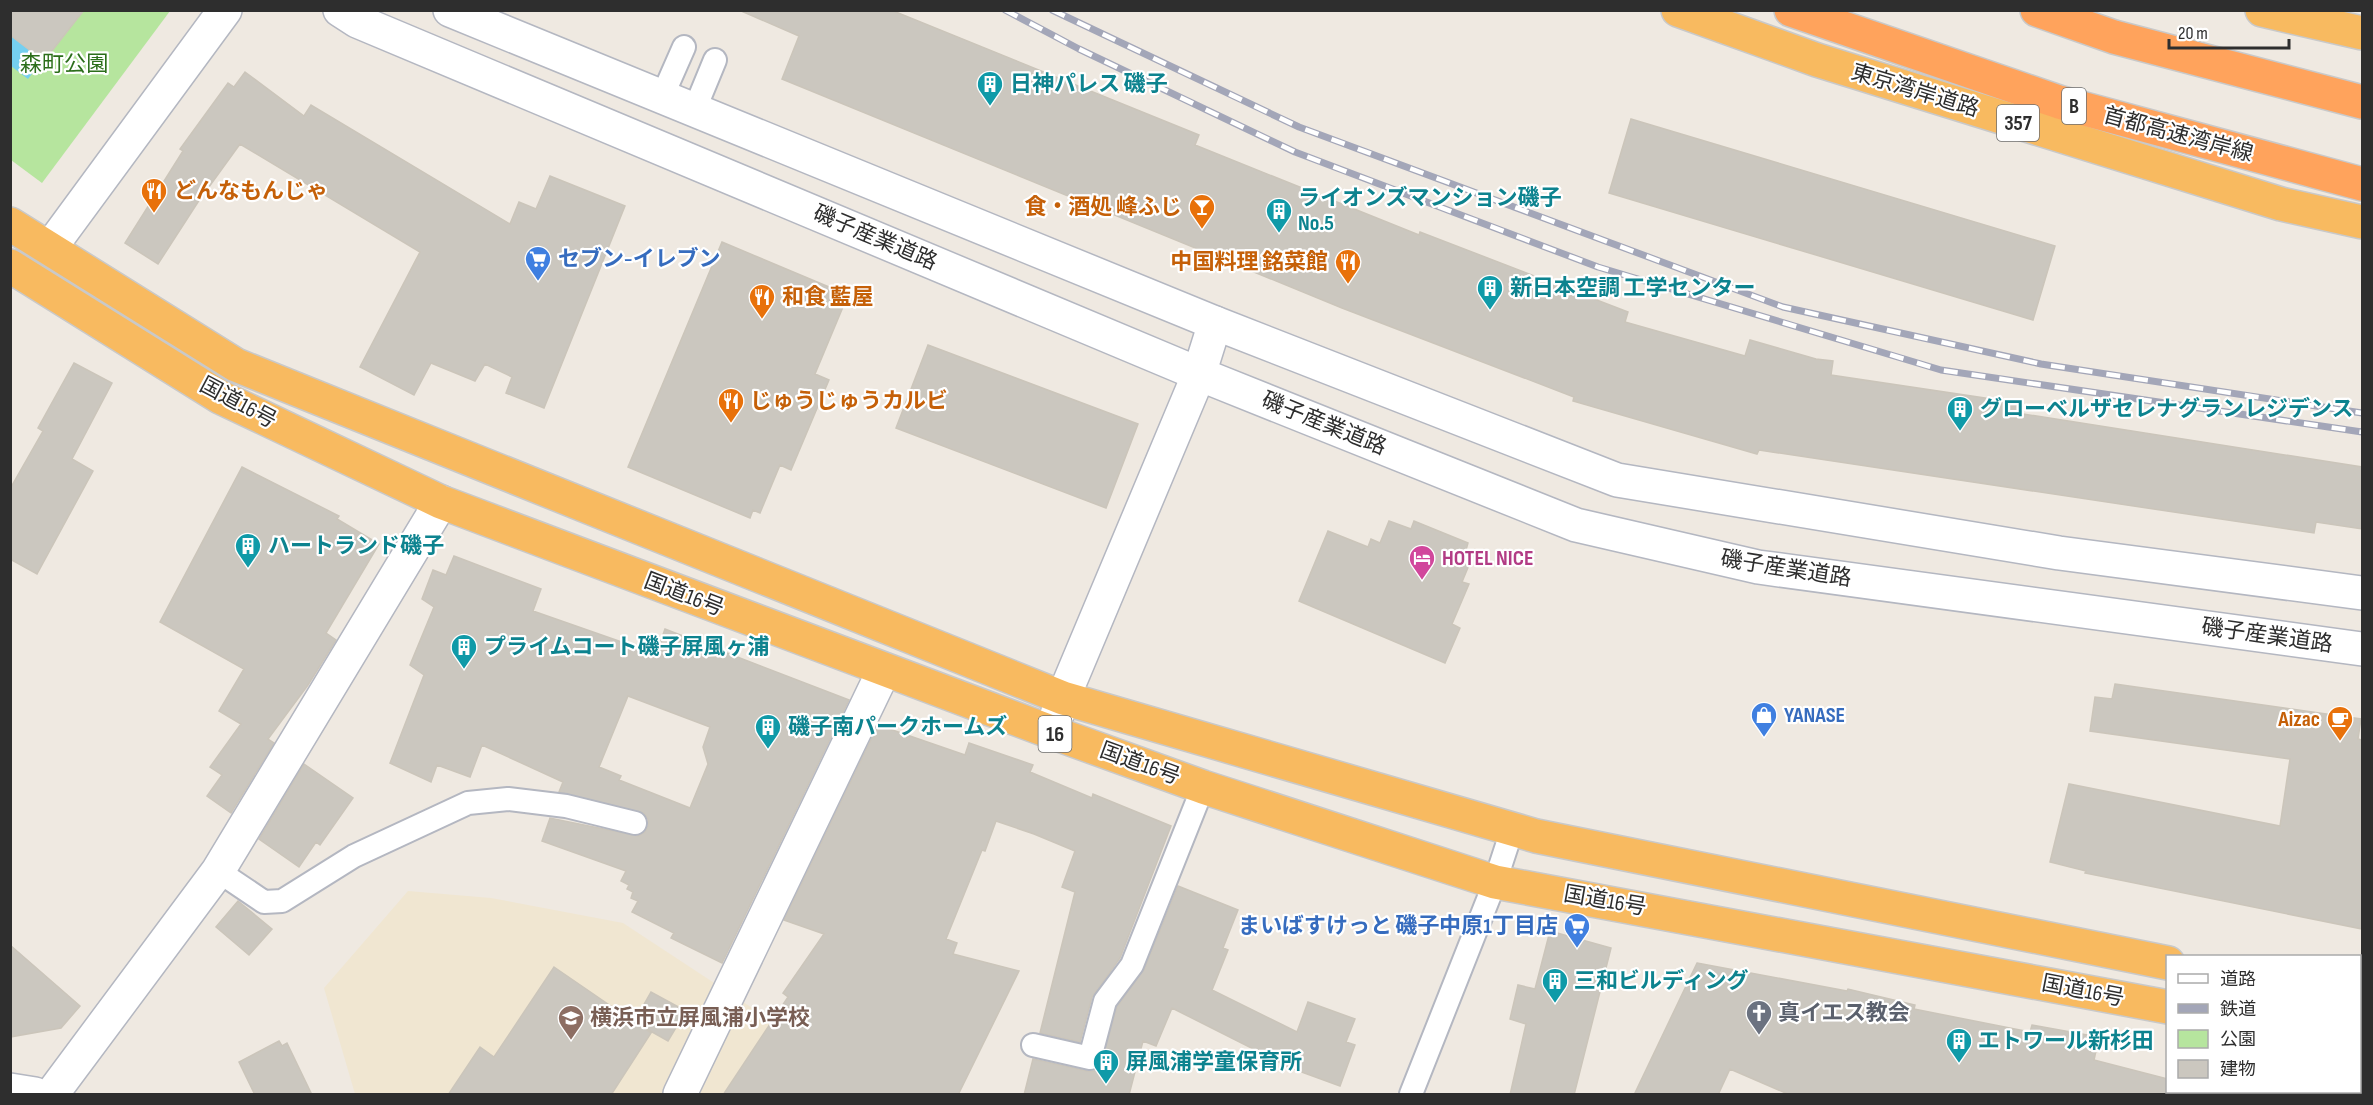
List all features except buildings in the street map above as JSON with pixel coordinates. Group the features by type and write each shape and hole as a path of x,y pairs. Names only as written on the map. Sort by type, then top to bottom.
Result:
{"highway":[{"name":"東京湾岸道路","path":"1678,10 1816,60 2281,204 2362,222"},
{"name":"首都高速湾岸線","path":"1791,10 2059,102 2362,184"},
{"path":"2037,10 2114,37 2362,102"},
{"path":"2262,10 2362,33"},
{"name":"国道16号","path":"10,224 236,365 1063,698 1512,830 2166,963"},
{"name":"国道16号","path":"10,266 220,397 441,502 884,670 1203,787 1495,882 2166,1007"}],"street":[{"path":"50,248 225,10"},
{"path":"450,10 1215,323 1617,480 2059,553 2362,593"},
{"name":"磯子産業道路","path":"354,14 1199,374 1576,525 1758,567 2362,649"},
{"path":"1051,732 1063,698 1199,374 1215,323"},
{"path":"52,1095 218,871 441,502"},
{"path":"680,1095 884,670"},
{"path":"10,1090 35,1095"}],"lane":[{"path":"662,98 684,47"},
{"path":"694,111 715,60"},
{"path":"1033,1045 1090,1058 1105,1001 1132,965 1203,787"},
{"path":"218,871 264,902 282,901 354,856 468,803 520,800 566,806 635,823"},
{"path":"1411,1095 1495,882 1512,830"}],"shaded area":[{"name":"横浜市立屏風浦小学校","path":"408,891 491,898 623,923 883,1094 355,1094 324,988"}],"green space":[{"name":"森町公園","path":"10,11 170,11 42,183 11,160"}],"water":[{"path":"10,11 79,11 28,79 11,66"}],"railway":[{"path":"1005,10 1079,49 1295,152 1598,267 1941,370 2362,432"},
{"path":"1052,10 1299,127 1783,307 2041,364 2362,413"}],"place":[{"name":"日神パレス 磯子","path":"990,107"},
{"name":"どんなもんじゃ","path":"154,214"},
{"name":"食・酒処 峰ふじ","path":"1202,230"},
{"name":"ライオンズマンション磯子 No.5","path":"1279,234"},
{"name":"セブン-イレブン","path":"538,282"},
{"name":"中国料理 銘菜館","path":"1348,285"},
{"name":"新日本空調 工学センター","path":"1490,311"},
{"name":"和食 藍屋","path":"762,320"},
{"name":"じゅうじゅうカルビ","path":"731,424"},
{"name":"グローベルザセレナグランレジデンス","path":"1960,432"},
{"name":"ハートランド磯子","path":"248,569"},
{"name":"HOTEL NICE","path":"1422,581"},
{"name":"プライムコート磯子屏風ヶ浦","path":"464,670"},
{"name":"YANASE","path":"1764,738"},
{"name":"Aizac","path":"2340,742"},
{"name":"磯子南パークホームズ","path":"768,750"},
{"name":"まいばすけっと 磯子中原1丁目店","path":"1577,949"},
{"name":"三和ビルディング","path":"1555,1004"},
{"name":"真イエス教会","path":"1759,1036"},
{"name":"横浜市立屏風浦小学校","path":"571,1041"},
{"name":"エトワール新杉田","path":"1959,1064"},
{"name":"屏風浦学童保育所","path":"1106,1085"}]}
